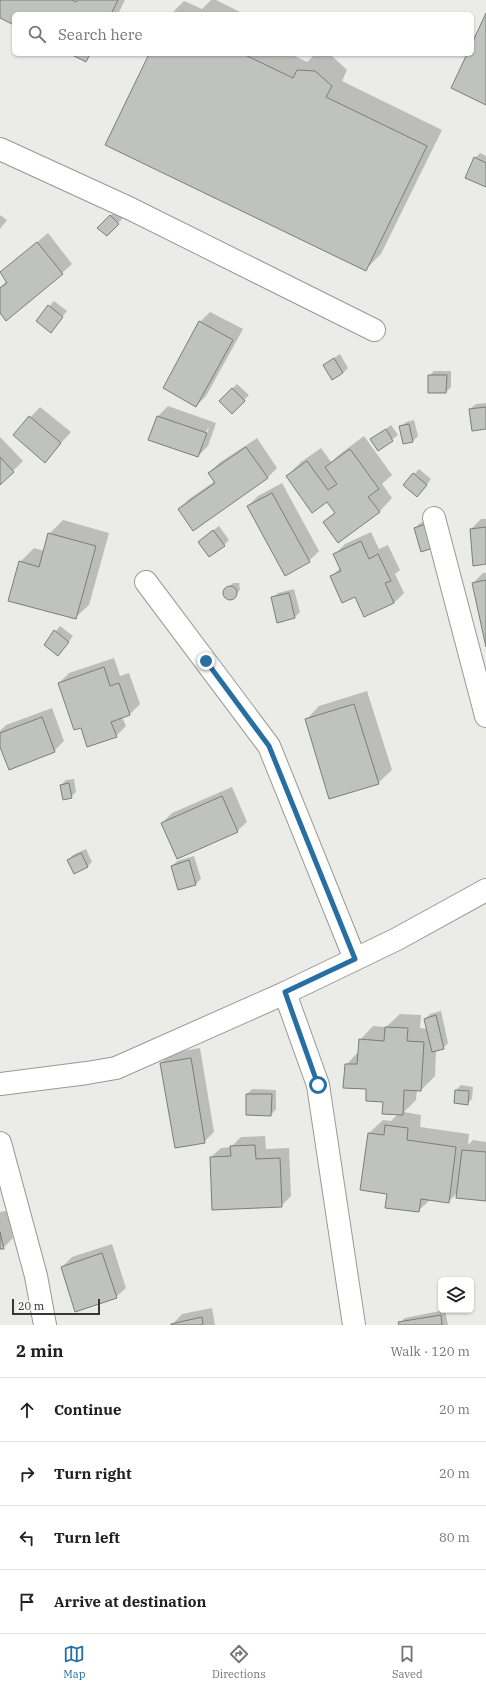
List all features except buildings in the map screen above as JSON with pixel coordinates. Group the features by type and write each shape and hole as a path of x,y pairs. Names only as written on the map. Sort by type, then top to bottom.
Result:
{"street":[{"path":"0,149 131,209 374,330"},
{"path":"434,518 486,716"},
{"path":"146,582 269,746 355,959"},
{"path":"0,1084 116,1068 285,992 397,939 486,890"},
{"path":"285,992 318,1085 354,1325"},
{"path":"0,1143 36,1276 45,1325"}],"route":[{"path":"206,661 269,746 355,959 285,992 318,1085"}]}
